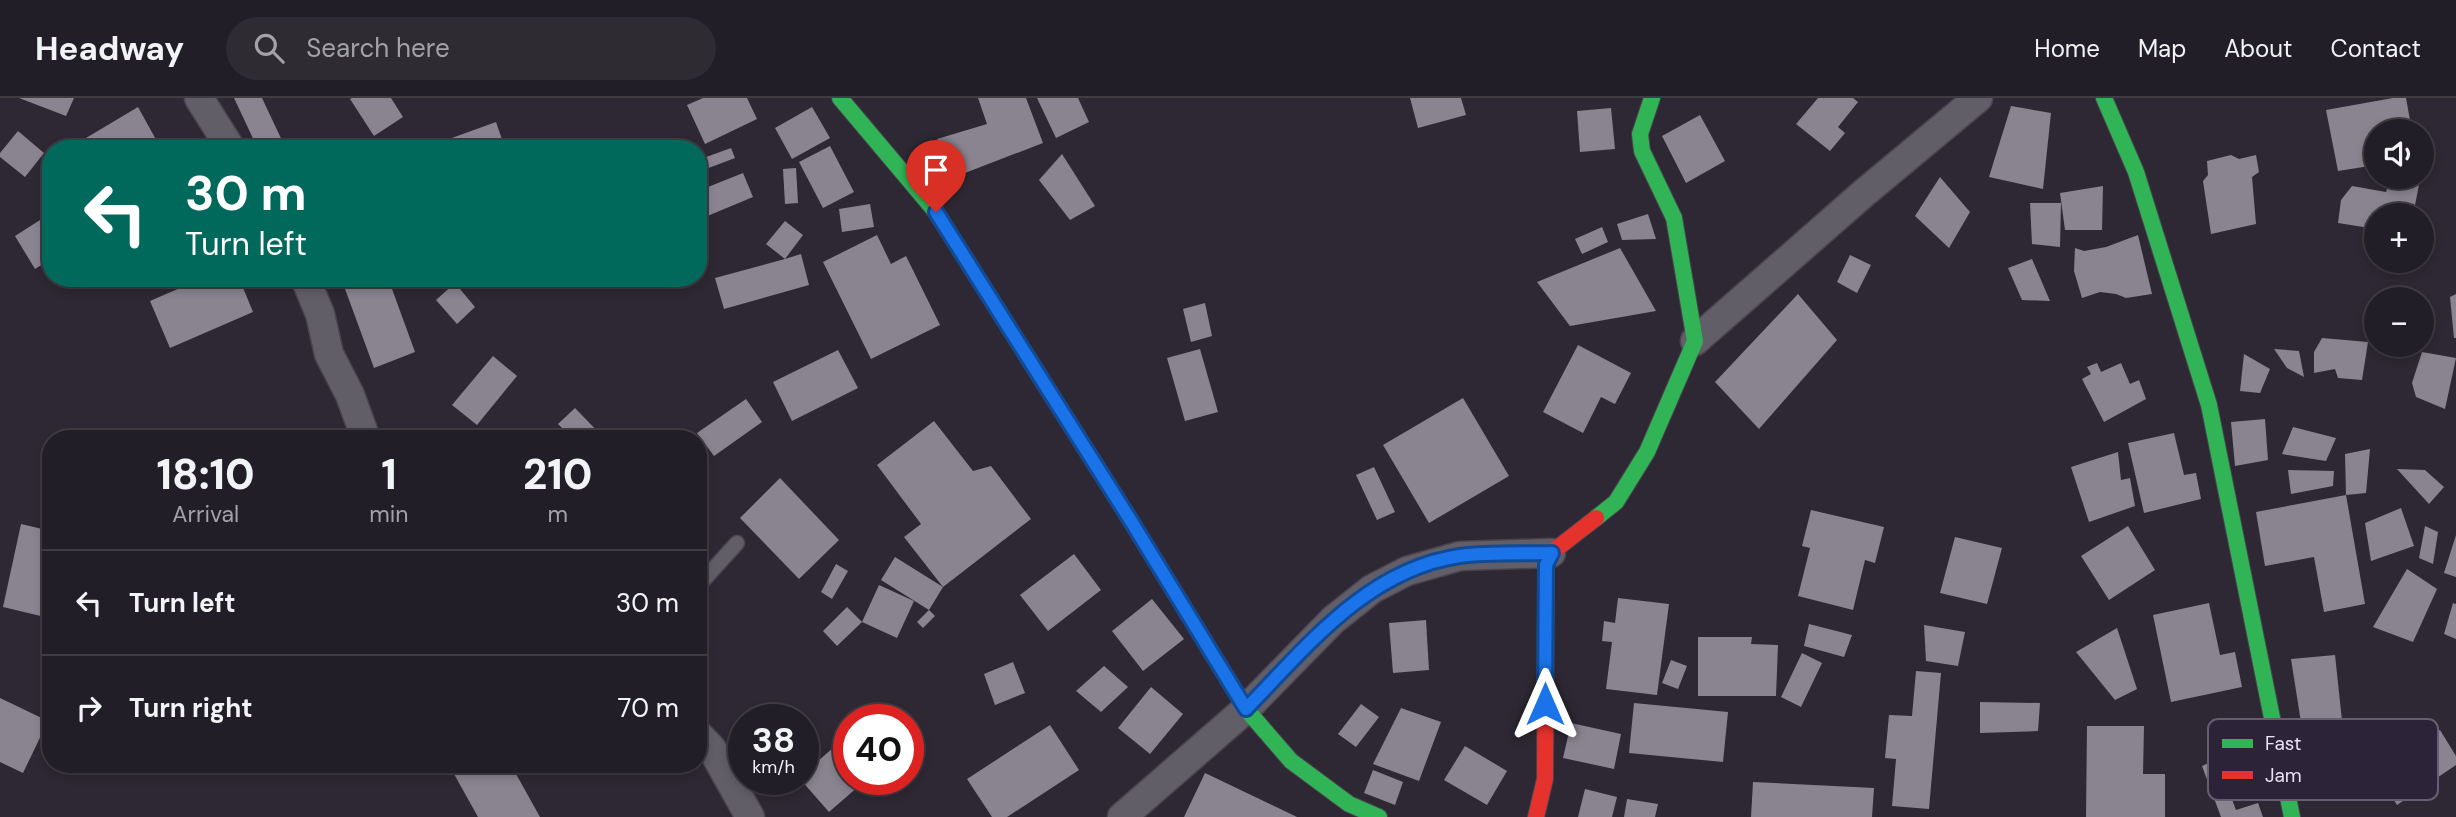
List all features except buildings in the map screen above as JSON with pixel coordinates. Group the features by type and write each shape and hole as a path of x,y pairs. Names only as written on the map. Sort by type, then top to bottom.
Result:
{"street":[{"path":"199,98 225,140"},
{"path":"840,98 936,212 1124,509 1246,709 1291,761 1349,804 1379,817"},
{"path":"1652,98 1640,134 1642,151 1674,218 1695,341"},
{"path":"1536,817 1545,779 1546,565 1552,553 1616,502 1647,452 1695,341 1864,193 1978,98"},
{"path":"2104,98 2136,172 2209,405 2272,719"},
{"path":"309,287 320,314 330,354 363,430"},
{"path":"1122,817 1246,709 1333,620 1372,589 1407,571 1460,556 1552,553"},
{"path":"707,743 750,817"}],"lane":[{"path":"707,576 737,542"}],"traffic: fast":[{"path":"840,98 936,212 1246,709 1291,761 1349,804 1379,817"},
{"path":"1596,518 1616,502 1647,452 1695,341 1674,218 1642,151 1640,134 1652,98"},
{"path":"2104,98 2136,172 2209,405 2272,719"},
{"path":"2289,800 2292,817"}],"traffic: jam":[{"path":"1536,817 1545,779 1546,565 1551,553 1596,518"}],"route":[{"path":"936,212 1246,709 1333,620 1372,589 1407,571 1460,556 1552,553 1546,565 1545,704"}]}
